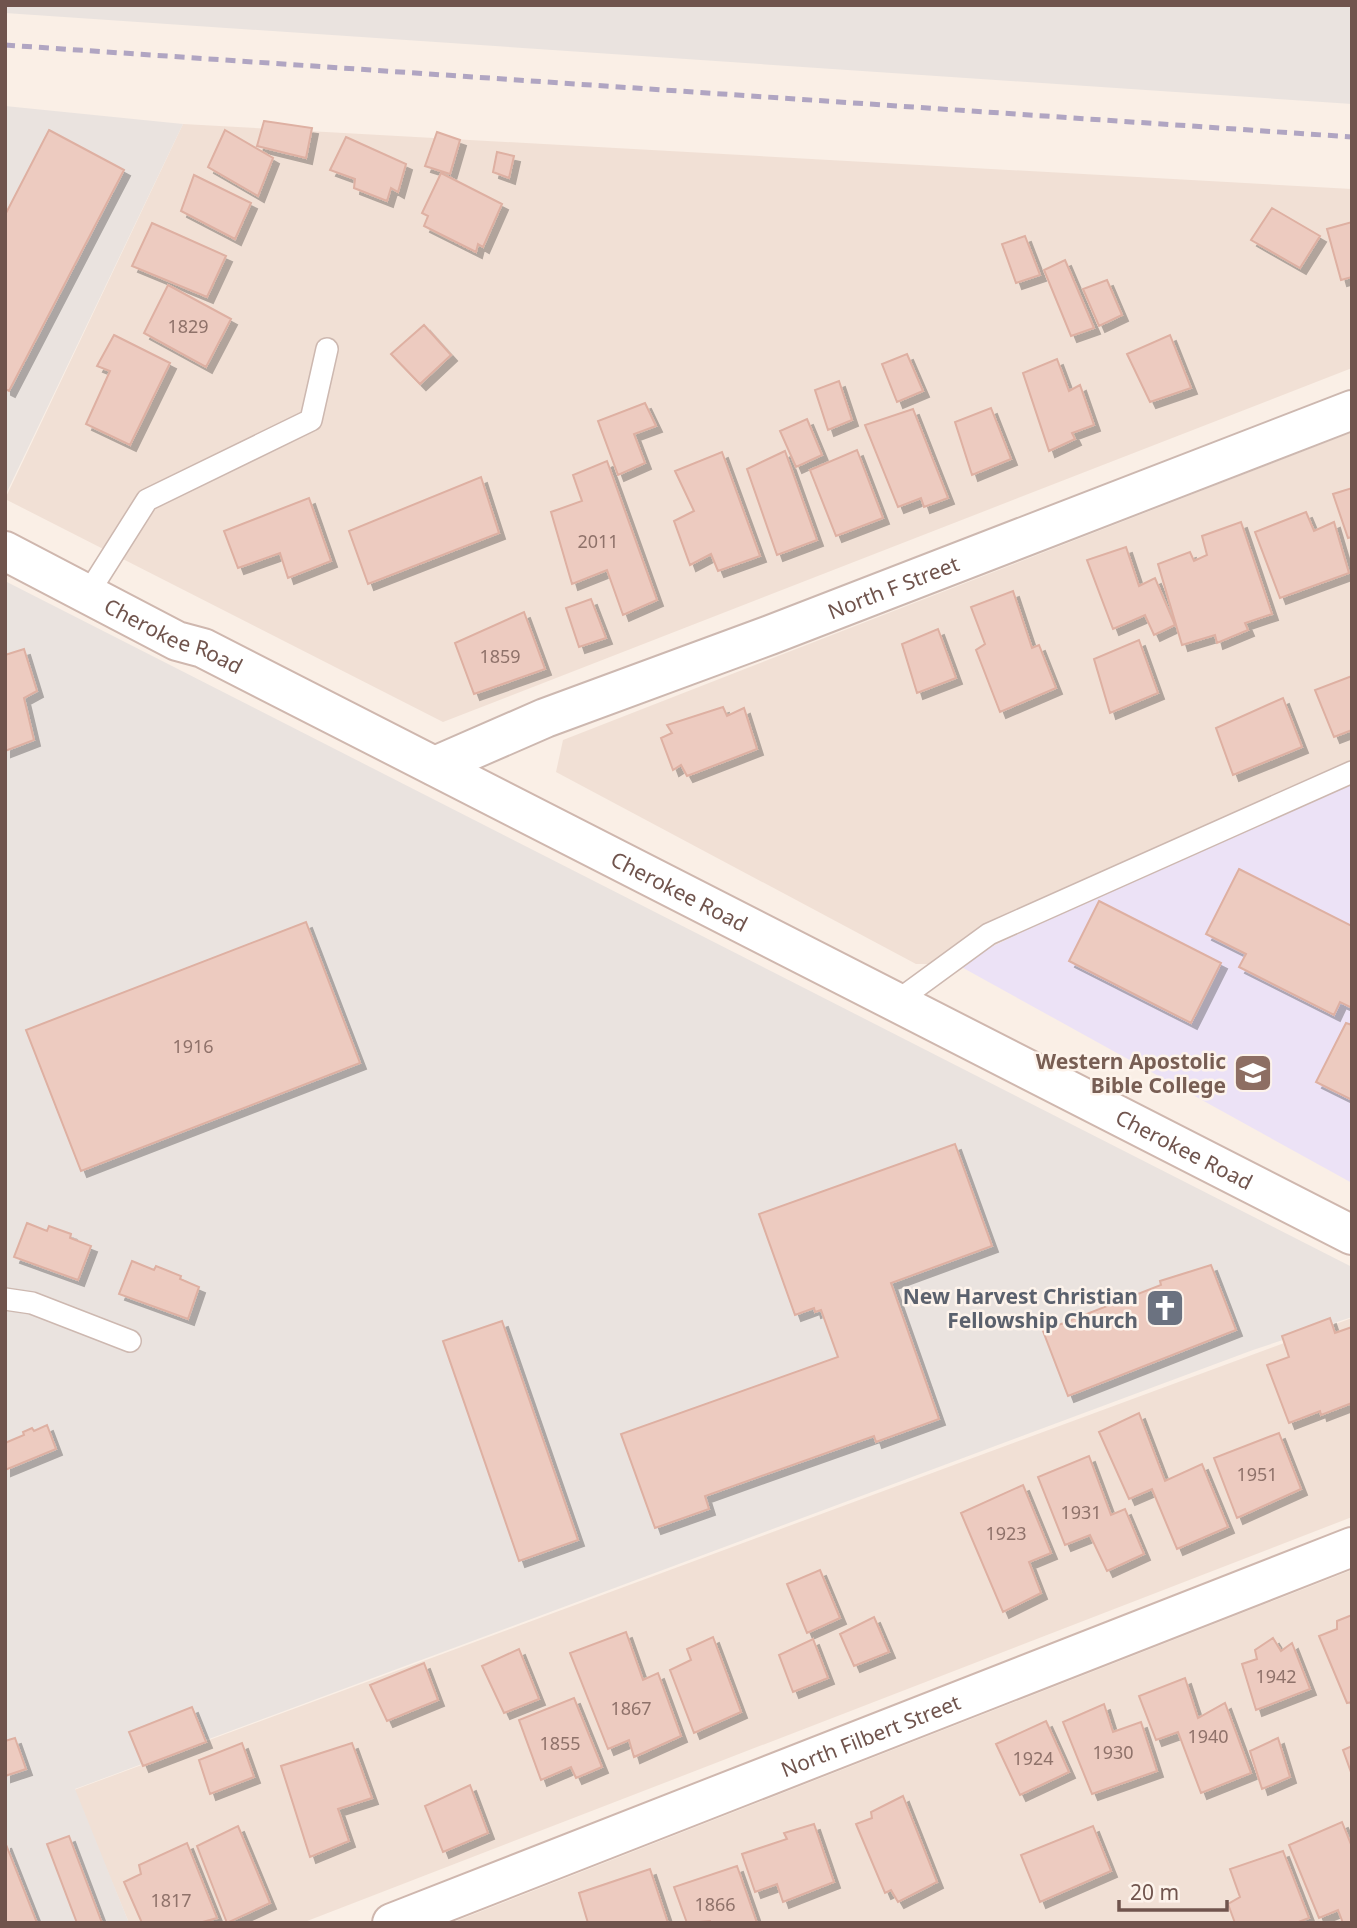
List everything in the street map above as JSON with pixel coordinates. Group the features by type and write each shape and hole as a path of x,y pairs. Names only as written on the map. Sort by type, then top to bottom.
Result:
{"street":[{"name":"North F Street","path":"435,766 545,718 769,635 1352,410"},
{"name":"Cherokee Road","path":"5,551 177,641 203,648 1352,1235"},
{"name":"North Filbert Street","path":"392,1923 1352,1547"}],"lane":[{"path":"87,595 146,500 311,420 327,349"},
{"path":"896,1002 989,934 1352,772"},
{"path":"5,1299 32,1303 130,1341"}],"shaded area":[{"path":"5,5 1352,5 1352,104 5,13"},
{"path":"5,106 183,124 5,496"},
{"path":"183,124 1352,189 1352,368 443,722 5,499"},
{"path":"1352,432 1352,773 956,964 916,964 556,772 563,740"},
{"path":"5,581 1352,1267 1352,1317 1253,1350 75,1789 129,1923 5,1923"},
{"name":"Western Apostolic Bible College","path":"1352,773 1352,1183 956,964"},
{"path":"1352,1318 1352,1517 302,1923 129,1923 74,1790"},
{"path":"1352,1570 1352,1923 451,1923"}],"building":[{"path":"264,121 312,128 306,158 257,146"},
{"path":"49,130 124,170 9,391 5,389 5,215"},
{"path":"225,130 273,158 258,196 208,167"},
{"path":"437,132 460,140 450,174 425,166"},
{"path":"346,137 406,164 398,192 391,188 387,201 354,188 355,179 330,170"},
{"path":"497,152 514,156 509,178 493,172"},
{"path":"441,173 502,204 483,247 478,244 476,252 424,226 428,216 422,213"},
{"path":"194,175 251,203 235,239 181,211"},
{"path":"1272,208 1320,236 1300,268 1251,240"},
{"path":"1352,222 1352,277 1341,280 1327,229"},
{"path":"152,223 226,256 207,297 132,266"},
{"path":"1025,236 1040,275 1016,283 1002,244"},
{"path":"1065,260 1094,328 1071,336 1044,270"},
{"path":"1107,280 1122,315 1099,326 1083,289"},
{"path":"168,285 231,319 206,367 144,333"},
{"path":"424,325 451,355 420,384 391,354"},
{"path":"114,335 170,363 130,445 86,424 110,371 97,366"},
{"path":"1170,335 1191,388 1150,402 1127,354"},
{"path":"907,354 923,391 897,402 882,364"},
{"path":"1057,359 1069,391 1080,385 1094,425 1072,433 1075,439 1049,451 1023,373"},
{"path":"839,381 852,420 828,430 815,390"},
{"path":"645,403 656,426 634,434 645,463 618,475 598,421"},
{"path":"991,408 1011,459 972,475 955,422"},
{"path":"913,409 948,498 924,507 921,498 898,507 865,425"},
{"path":"807,419 822,455 796,467 780,431"},
{"path":"857,450 883,518 836,536 810,470"},
{"path":"785,451 817,540 777,555 747,469"},
{"path":"722,452 760,556 718,571 711,554 690,565 674,521 694,511 675,471"},
{"path":"607,461 657,600 623,615 607,570 572,584 551,512 582,501 573,475"},
{"path":"481,477 499,533 368,584 349,531"},
{"path":"1352,488 1352,537 1348,538 1333,494"},
{"path":"309,498 331,561 288,578 280,553 238,568 224,531"},
{"path":"1306,512 1314,531 1334,522 1349,573 1280,598 1255,532"},
{"path":"1241,522 1272,614 1245,623 1248,630 1217,643 1215,635 1182,645 1158,564 1190,552 1194,561 1207,555 1202,536"},
{"path":"1126,547 1139,586 1155,578 1175,625 1154,635 1145,615 1113,629 1087,560"},
{"path":"1013,591 1032,648 1039,645 1056,688 1000,712 976,650 985,644 971,607"},
{"path":"591,599 606,638 579,647 566,608"},
{"path":"524,612 545,669 474,694 455,643"},
{"path":"938,629 956,678 917,693 902,644"},
{"path":"1139,640 1158,693 1110,713 1094,659"},
{"path":"24,649 37,691 24,698 34,740 5,751 5,655"},
{"path":"1352,676 1352,730 1334,737 1315,690"},
{"path":"1283,698 1302,747 1233,775 1216,728"},
{"path":"723,707 727,716 744,708 757,749 687,776 681,765 673,770 661,738 672,733 667,725"},
{"path":"1239,869 1352,926 1352,1008 1340,1002 1334,1015 1239,967 1246,954 1206,934"},
{"path":"1099,901 1221,963 1191,1023 1069,961"},
{"path":"306,922 360,1063 81,1171 26,1030"},
{"path":"1346,1023 1352,1025 1352,1100 1316,1082"},
{"path":"955,1144 992,1246 891,1283 939,1419 876,1442 874,1436 705,1496 709,1509 655,1528 621,1434 838,1357 821,1310 815,1312 814,1308 795,1315 759,1214"},
{"path":"27,1223 47,1231 49,1226 71,1234 70,1238 91,1246 78,1280 14,1257"},
{"path":"132,1261 154,1270 156,1266 199,1287 188,1319 119,1294"},
{"name":"New Harvest Christian Fellowship Church","path":"1211,1265 1236,1330 1068,1396 1043,1331 1161,1285 1160,1281"},
{"path":"1330,1318 1335,1333 1352,1327 1352,1403 1289,1423 1267,1365 1289,1357 1282,1336"},
{"path":"502,1321 578,1540 519,1561 443,1341"},
{"path":"1139,1413 1165,1481 1202,1464 1228,1527 1177,1549 1152,1489 1129,1499 1099,1432"},
{"path":"47,1425 56,1449 5,1470 5,1443 24,1435 23,1432 32,1428 34,1431"},
{"path":"1279,1433 1301,1489 1237,1518 1214,1458"},
{"path":"1089,1456 1111,1515 1125,1509 1144,1554 1107,1571 1090,1535 1065,1545 1038,1477"},
{"path":"1023,1485 1051,1553 1029,1562 1041,1593 1003,1612 961,1513"},
{"path":"820,1570 840,1618 807,1633 787,1584"},
{"path":"1352,1615 1352,1702 1347,1703 1319,1636 1337,1629 1337,1621"},
{"path":"874,1617 889,1652 854,1666 840,1634"},
{"path":"626,1632 643,1680 658,1673 681,1736 634,1757 629,1740 608,1749 570,1653"},
{"path":"713,1637 741,1712 694,1733 670,1670 691,1660 687,1649"},
{"path":"1273,1638 1281,1651 1292,1643 1310,1689 1256,1710 1242,1664 1257,1659 1255,1650"},
{"path":"813,1639 828,1678 793,1692 779,1655"},
{"path":"519,1649 539,1699 504,1713 482,1666"},
{"path":"424,1663 438,1700 387,1721 370,1685"},
{"path":"1185,1678 1198,1718 1225,1703 1251,1773 1201,1793 1178,1732 1156,1740 1139,1696"},
{"path":"574,1698 602,1767 576,1778 571,1767 541,1780 519,1720"},
{"path":"1104,1704 1113,1732 1141,1722 1157,1771 1092,1794 1063,1722"},
{"path":"192,1707 206,1742 143,1766 129,1732"},
{"path":"1046,1721 1069,1772 1020,1795 996,1744"},
{"path":"15,1738 26,1769 5,1776 5,1741"},
{"path":"1278,1738 1290,1777 1262,1789 1250,1751"},
{"path":"242,1743 254,1777 210,1794 199,1760"},
{"path":"352,1743 372,1798 338,1809 349,1841 310,1857 281,1766"},
{"path":"1352,1746 1352,1775 1343,1750"},
{"path":"470,1785 488,1833 443,1852 425,1806"},
{"path":"903,1796 937,1882 898,1902 891,1890 885,1893 856,1824 872,1818 871,1812"},
{"path":"1342,1822 1352,1847 1352,1923 1343,1923 1338,1910 1319,1918 1289,1845"},
{"path":"814,1824 834,1882 783,1902 777,1884 755,1892 742,1854 787,1839 784,1833"},
{"path":"238,1826 270,1903 227,1923 197,1846"},
{"path":"1093,1826 1111,1871 1040,1902 1021,1855"},
{"path":"69,1836 102,1923 77,1923 47,1844"},
{"path":"5,1842 37,1923 5,1923"},
{"path":"187,1843 217,1918 199,1923 142,1923 124,1882 141,1874 139,1865"},
{"path":"1283,1851 1309,1918 1296,1923 1235,1923 1228,1904 1240,1897 1230,1869"},
{"path":"737,1866 757,1923 687,1923 674,1887"},
{"path":"650,1869 668,1923 588,1923 579,1893"}],"railway":[{"path":"5,45 1352,137"}],"place":[{"name":"Western Apostolic Bible College","path":"1253,1073"},
{"name":"New Harvest Christian Fellowship Church","path":"1165,1308"}]}
